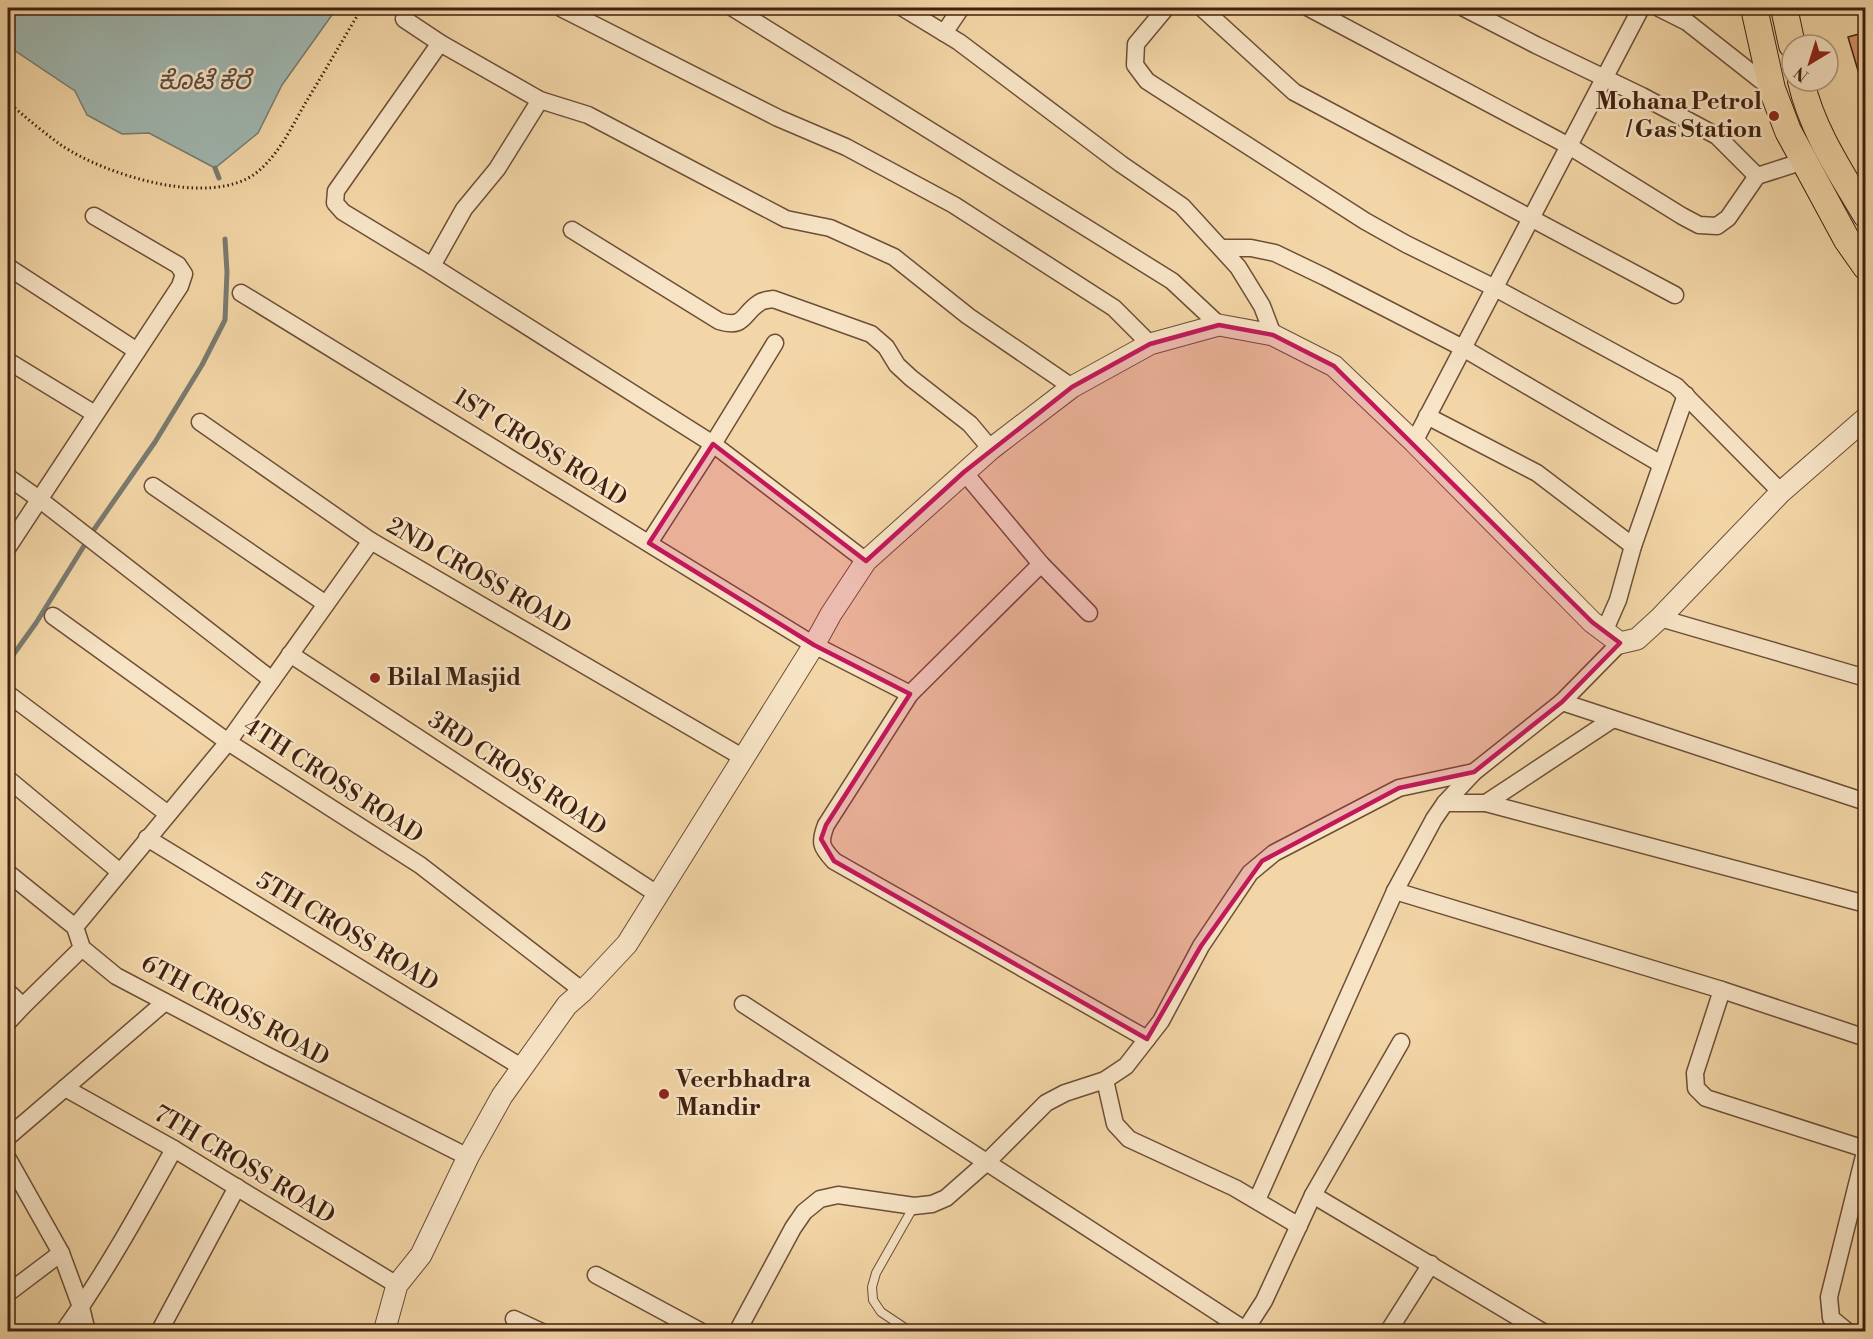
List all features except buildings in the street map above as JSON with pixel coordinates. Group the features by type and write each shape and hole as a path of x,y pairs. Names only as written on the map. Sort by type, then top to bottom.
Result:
{"main road":[{"path":"1754,8 1772,89 1788,131 1846,240 1864,261"},
{"path":"1784,8 1789,33"},
{"path":"1803,93 1819,136 1866,214"}],"street":[{"path":"561,8 778,118 846,147 954,205 1114,308 1150,344"},
{"path":"733,8 1172,281 1219,325"},
{"path":"903,8 959,42 1121,164 1182,206 1238,267 1262,306 1273,335"},
{"path":"944,33 961,8"},
{"path":"1166,8 1136,44 1135,65 1147,81 1365,221 1676,386 1780,492"},
{"path":"1202,8 1294,92 1675,295"},
{"path":"1309,8 1569,146 1700,225 1717,226 1728,218 1757,176 1804,161"},
{"path":"1464,8 1717,136 1757,176"},
{"path":"1414,441 1641,8"},
{"path":"1659,8 1687,22 1772,89"},
{"path":"404,19 440,43 540,100 588,115 786,219 830,228 894,257 968,316 1072,387"},
{"path":"440,43 336,191 335,203 343,212 713,444 866,561"},
{"path":"432,266 464,209 497,169 540,100"},
{"path":"8,548 180,286 184,274 178,265 94,216"},
{"path":"572,230 719,321 729,324 740,322 760,302 773,299 871,333 886,347 897,364 970,424 991,449"},
{"path":"1221,248 1251,248 1275,253 1325,277 1463,348 1661,464"},
{"path":"8,267 137,351"},
{"name":"1ST CROSS ROAD","path":"241,293 814,645 910,694"},
{"path":"384,1332 397,1285 421,1255 468,1157 502,1096 567,1005 627,944 866,561 991,449 1072,387 1150,344 1219,325 1273,335 1334,366 1414,441 1612,638 1637,639 1660,618 1780,492 1866,418"},
{"path":"649,543 775,343"},
{"path":"8,361 95,414"},
{"path":"1257,1200 1395,891 1434,819 1445,803 1474,772 1562,702 1612,638 1618,600 1633,546 1686,395"},
{"path":"1427,416 1537,473 1633,546"},
{"name":"2ND CROSS ROAD","path":"200,422 372,541 742,757"},
{"path":"964,472 1041,564 1089,613"},
{"path":"8,477 273,680"},
{"path":"153,486 326,604"},
{"path":"75,927 228,742 372,541"},
{"path":"1041,564 910,694 826,825 821,838 824,850 834,861 1147,1039"},
{"name":"4TH CROSS ROAD","path":"53,616 228,742 420,865 583,991"},
{"path":"1660,618 1866,678"},
{"name":"3RD CROSS ROAD","path":"290,654 657,894"},
{"path":"8,694 168,814"},
{"path":"1562,702 1866,802"},
{"path":"1486,803 1613,719"},
{"path":"737,1332 793,1228 804,1212 820,1199 838,1195 914,1206 933,1204 946,1198 988,1161 1046,1104 1065,1093 1105,1080 1126,1066 1161,1021 1201,946 1250,873 1262,861 1399,788 1474,772"},
{"path":"8,779 120,872"},
{"path":"1445,803 1486,803 1866,904"},
{"name":"5TH CROSS ROAD","path":"147,838 522,1068"},
{"path":"8,873 75,927 82,948 8,1022"},
{"path":"1395,891 1722,990 1866,1038"},
{"name":"6TH CROSS ROAD","path":"82,948 116,976 468,1157"},
{"path":"1722,990 1695,1073 1696,1088 1706,1098 1865,1148 1829,1297 1831,1318 1848,1332"},
{"path":"8,992 23,1006"},
{"path":"8,1136 165,1002"},
{"path":"743,1004 988,1161 1246,1331 1264,1301 1313,1196 1401,1042"},
{"path":"1105,1080 1115,1124 1129,1138 1257,1200 1299,1226"},
{"name":"7TH CROSS ROAD","path":"65,1088 237,1186 397,1285"},
{"path":"63,1332 131,1227 174,1149"},
{"path":"8,1159 61,1253 81,1307 87,1332"},
{"path":"159,1332 237,1186"},
{"path":"1313,1196 1431,1264 1539,1331"},
{"path":"8,1293 61,1253"},
{"path":"1388,1332 1431,1264"},
{"path":"596,1275 702,1332"},
{"path":"514,1319 542,1332"}],"lane":[{"path":"911,1332 881,1312 873,1300 872,1287 876,1273 914,1206"}],"path":[{"path":"8,102 63,146 100,165 152,184 211,188 239,183 257,172 280,147 362,8"}],"highlighted area":[{"path":"1219,325 1273,335 1334,366 1592,622 1620,643 1562,702 1474,772 1399,788 1262,861 1201,946 1147,1039 834,861 821,839 826,825 910,694 814,645 649,543 713,444 866,561 964,472 1072,387 1150,344"}],"water":[{"name":"ಕೊಟೆ ಕೆರೆ","path":"8,8 337,8 282,85 258,133 215,168 149,133 122,134 87,115 75,91 8,46"}],"waterway":[{"path":"215,168 219,178"},
{"path":"93,531 155,442 202,365 225,320 227,272 225,239"},
{"path":"8,662 36,623 87,541"}],"place":[{"name":"Mohana Petrol / Gas Station","path":"1774,116"},
{"name":"Bilal Masjid","path":"375,678"},
{"name":"Veerbhadra Mandir","path":"664,1094"}]}
